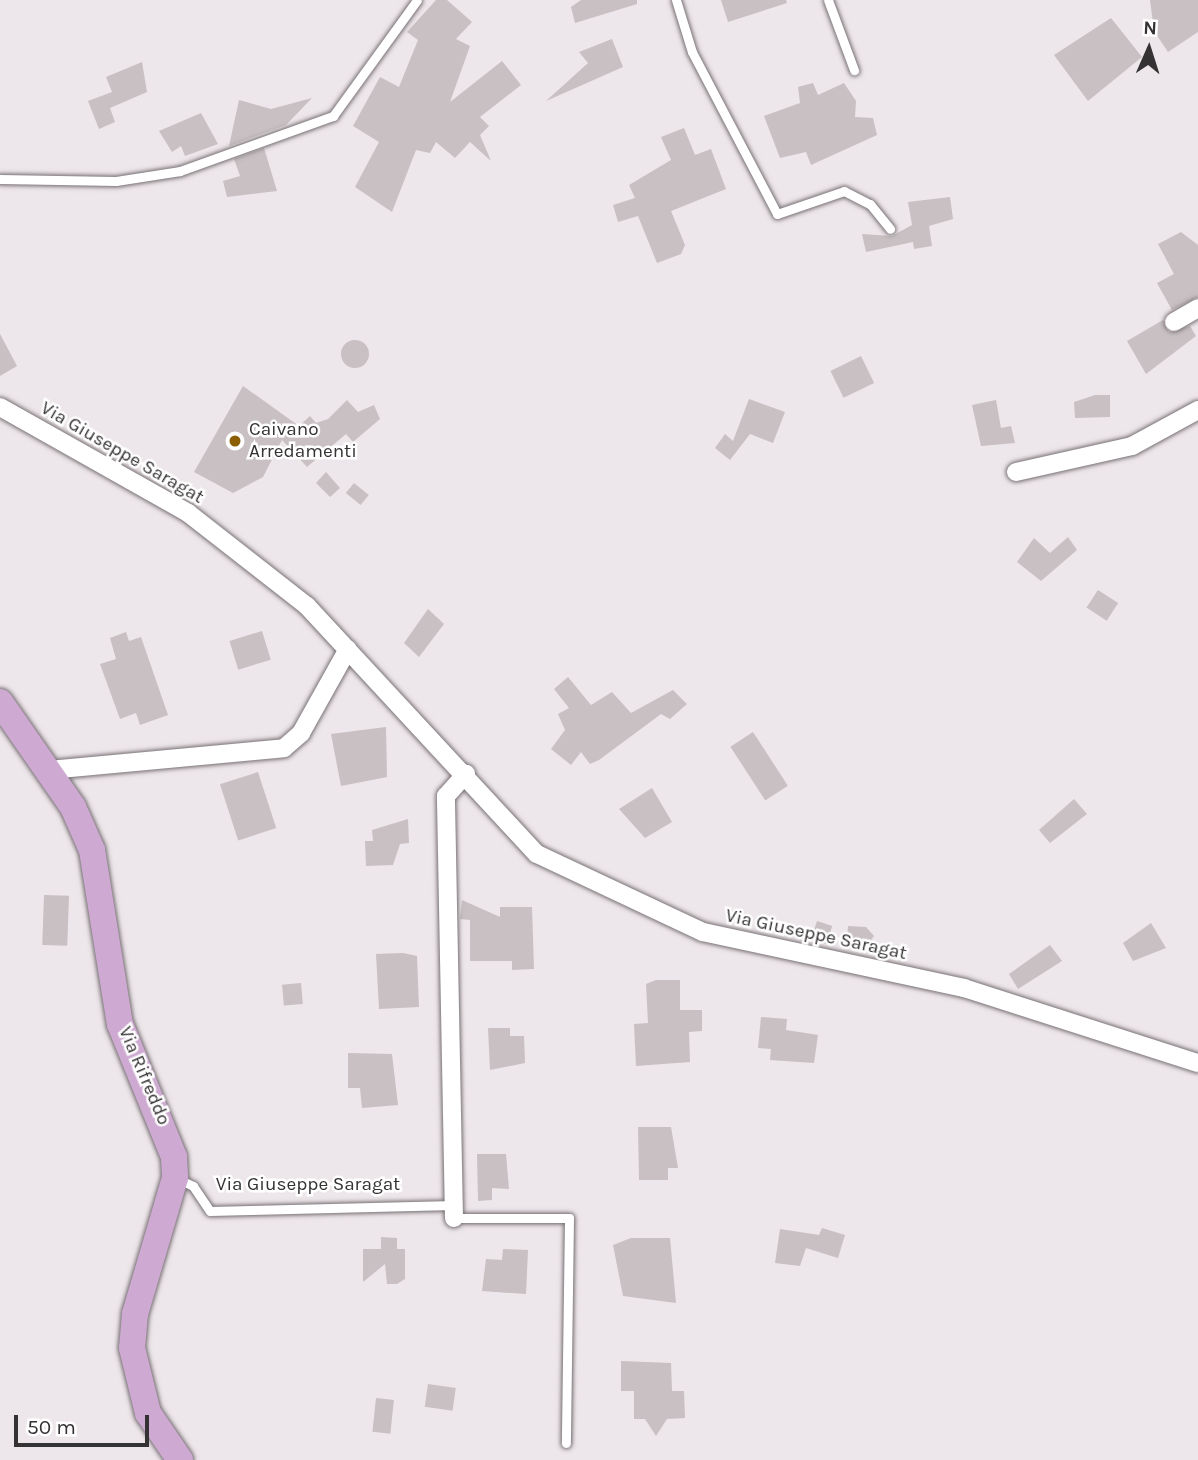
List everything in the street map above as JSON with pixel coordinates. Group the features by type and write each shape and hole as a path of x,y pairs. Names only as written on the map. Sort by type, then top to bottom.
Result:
{"main road":[{"name":"Via Rifreddo","path":"0,702 49,770 101,876 120,1024 166,1126 175,1178 135,1314 132,1348 148,1413 180,1460"}],"street":[{"path":"1174,322 1198,308"},
{"name":"Via Giuseppe Saragat","path":"0,407 188,513 307,606 466,774 537,854 703,932 964,988 1198,1063"},
{"path":"1016,472 1132,446 1198,410"},
{"path":"49,770 284,748 301,733 348,649"},
{"path":"454,1211 446,796 466,774"}],"lane":[{"path":"0,179 116,181 180,171 333,116 417,0"},
{"path":"676,0 692,52 777,214 844,191 870,204 890,229"},
{"path":"828,0 854,70"},
{"name":"Via Giuseppe Saragat","path":"175,1178 193,1186 210,1211 454,1211 569,1218 566,1443"}],"building":[{"path":"436,0 447,0 472,22 456,39 470,46 450,102 502,61 521,85 480,117 489,126 480,135 491,161 470,142 455,158 436,142 430,153 416,150 392,212 355,187 379,142 353,126 380,77 399,87 418,40 407,32"},
{"path":"581,0 637,0 637,4 575,23 571,7"},
{"path":"721,0 786,0 787,3 728,22"},
{"path":"1150,0 1198,0 1198,32 1168,52 1154,31"},
{"path":"1111,18 1142,57 1088,101 1054,55"},
{"path":"612,39 623,67 546,101 588,63 579,52"},
{"path":"142,62 147,92 110,108 115,122 99,129 88,101 112,92 106,77"},
{"path":"813,83 818,95 844,83 856,101 855,117 873,118 877,135 811,165 806,152 780,158 764,116 800,103 798,87"},
{"path":"312,98 286,125 229,146 239,100 271,109"},
{"path":"201,113 218,144 185,156 181,146 172,152 159,131"},
{"path":"684,128 695,155 711,149 726,189 671,211 685,245 681,254 657,263 638,216 618,222 613,205 635,198 629,185 671,160 661,137"},
{"path":"264,148 277,191 227,197 223,181 240,176 234,159"},
{"path":"950,197 953,219 929,226 932,246 914,249 913,242 866,252 862,234 892,236 912,225 908,202"},
{"path":"1181,232 1198,245 1198,297 1172,310 1157,283 1174,274 1158,244"},
{"path":"1163,320 1169,332 1190,326 1196,336 1146,374 1127,341"},
{"path":"0,334 17,366 0,376"},
{"path":"355,340 365,344 369,354 365,364 355,368 345,364 341,354 345,344"},
{"path":"861,356 874,383 844,398 830,371"},
{"path":"243,386 299,426 310,416 316,423 328,419 347,400 358,412 374,405 380,419 353,442 346,434 307,467 282,440 263,477 233,493 194,472"},
{"path":"1095,395 1110,395 1110,417 1075,418 1074,402"},
{"path":"749,399 785,412 773,443 750,434 730,460 715,448 725,434 733,441"},
{"path":"996,400 1001,428 1011,426 1015,443 981,446 972,405"},
{"path":"326,472 340,488 330,497 316,483"},
{"path":"354,483 369,495 361,505 346,493"},
{"path":"1068,537 1077,550 1041,581 1017,562 1034,538 1050,553"},
{"path":"1098,590 1118,603 1107,621 1087,608"},
{"path":"428,609 444,624 419,657 404,643"},
{"path":"262,631 271,660 238,670 229,641"},
{"path":"126,632 129,641 141,637 168,715 140,725 136,713 120,719 100,664 116,659 110,638"},
{"path":"568,677 591,705 612,692 631,713 673,690 687,704 670,719 661,714 599,760 590,764 581,752 571,765 551,749 565,730 558,714 569,708 554,689"},
{"path":"386,727 387,777 341,786 331,734"},
{"path":"753,732 788,786 765,800 730,747"},
{"path":"258,772 276,828 238,840 220,784"},
{"path":"652,788 672,822 645,838 619,809"},
{"path":"1074,799 1087,814 1050,843 1039,830"},
{"path":"408,819 409,843 400,844 393,865 366,866 365,841 373,841 372,830"},
{"path":"44,895 69,896 67,946 42,945"},
{"path":"462,900 500,917 500,907 532,907 534,969 512,970 512,961 470,961 470,920 460,919"},
{"path":"817,921 832,926 826,944 811,939"},
{"path":"1151,923 1166,948 1133,961 1123,943"},
{"path":"848,926 866,927 874,936 864,950 847,938"},
{"path":"1050,945 1062,961 1018,989 1009,974"},
{"path":"403,953 417,956 419,1007 379,1009 376,954"},
{"path":"656,980 680,980 680,1010 702,1010 702,1031 689,1032 690,1062 636,1066 634,1024 648,1023 646,984"},
{"path":"301,983 303,1004 284,1006 282,985"},
{"path":"761,1017 787,1019 786,1030 818,1035 814,1063 770,1060 771,1049 758,1048"},
{"path":"488,1028 510,1028 510,1036 524,1036 525,1063 490,1070"},
{"path":"348,1053 392,1054 398,1105 362,1108 360,1088 348,1088"},
{"path":"638,1127 671,1127 678,1168 668,1168 668,1180 639,1180"},
{"path":"477,1154 506,1154 509,1189 492,1188 492,1200 478,1201"},
{"path":"822,1228 845,1235 838,1258 806,1248 800,1266 775,1263 780,1229 819,1235"},
{"path":"381,1237 397,1238 397,1249 405,1249 405,1279 397,1284 387,1284 385,1264 363,1282 363,1249 381,1249"},
{"path":"631,1238 670,1238 676,1303 623,1296 613,1245"},
{"path":"503,1249 528,1250 526,1294 482,1291 486,1259 502,1260"},
{"path":"621,1361 671,1363 672,1391 684,1391 685,1418 667,1419 656,1436 645,1419 634,1419 634,1391 621,1391"},
{"path":"428,1384 456,1388 453,1411 425,1407"},
{"path":"376,1398 394,1400 390,1434 372,1432"}],"place":[{"name":"Caivano Arredamenti","path":"235,441"}]}
